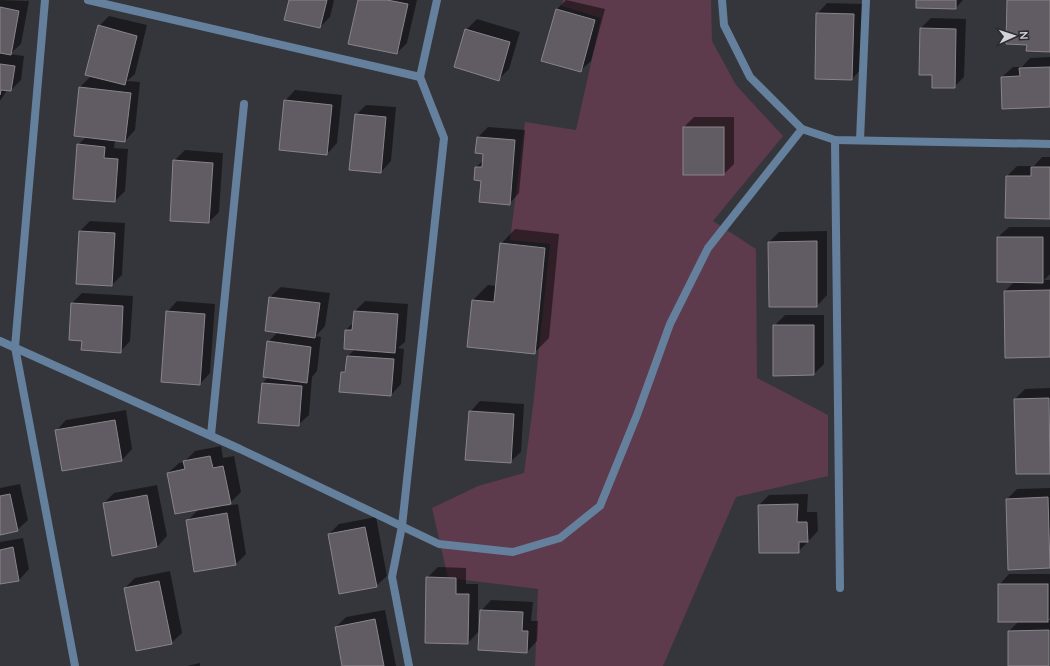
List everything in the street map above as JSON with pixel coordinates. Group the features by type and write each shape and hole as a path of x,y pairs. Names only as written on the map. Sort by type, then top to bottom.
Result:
{"street":[{"path":"45,0 15,347 75,666"},
{"path":"88,0 420,77"},
{"path":"409,666 392,578 402,526 444,138 420,77 438,0"},
{"path":"722,0 724,25 750,77 802,128 834,140 1050,144"},
{"path":"860,140 866,0"},
{"path":"211,436 244,104"},
{"path":"0,341 211,436 439,544 513,552 560,538 600,506 637,415 670,324 708,248 802,128"},
{"path":"834,140 840,588"}],"shaded area":[{"path":"563,0 711,0 712,41 736,85 783,136 713,221 756,249 757,378 828,415 828,476 736,497 663,666 535,666 538,589 448,578 432,508 478,486 524,473 533,406 550,244 510,240 525,122 576,130 601,18 562,6"}],"building":[{"path":"289,0 327,0 320,28 284,20"},
{"path":"358,0 387,0 408,4 397,54 348,44"},
{"path":"916,0 956,0 956,9 916,8"},
{"path":"1007,0 1050,0 1050,52 1026,51 1027,45 1006,44"},
{"path":"0,7 19,11 11,55 0,53"},
{"path":"556,9 595,20 581,72 541,61"},
{"path":"816,13 854,14 852,80 815,79"},
{"path":"98,25 137,36 125,85 85,75"},
{"path":"920,28 956,29 955,88 932,88 932,75 919,75"},
{"path":"465,29 510,42 499,81 454,67"},
{"path":"0,64 15,66 11,91 1,90 0,95"},
{"path":"1050,67 1050,107 1002,109 1001,77 1020,76 1019,68"},
{"path":"79,87 131,93 125,142 74,136"},
{"path":"284,100 332,105 327,155 279,150"},
{"path":"355,114 386,117 381,173 349,170"},
{"path":"683,127 724,127 724,175 683,175"},
{"path":"477,137 515,140 510,205 479,202 481,181 474,180 475,167 482,167 483,154 475,153"},
{"path":"77,144 105,147 104,158 118,159 115,202 73,199"},
{"path":"173,160 213,163 209,223 170,221"},
{"path":"1031,167 1050,167 1050,219 1005,218 1006,176 1031,176"},
{"path":"79,231 115,233 112,286 76,284"},
{"path":"997,237 1043,237 1043,283 997,282"},
{"path":"817,241 817,307 769,307 768,242"},
{"path":"500,243 545,248 535,354 467,347 472,300 494,302"},
{"path":"1050,290 1050,357 1005,358 1004,291"},
{"path":"269,297 320,303 315,338 265,331"},
{"path":"71,303 123,306 121,353 81,350 82,341 69,340"},
{"path":"166,311 205,314 200,385 161,382"},
{"path":"354,311 398,314 395,353 344,349 345,330 352,330"},
{"path":"773,325 814,325 814,375 773,376"},
{"path":"267,341 311,347 307,383 263,377"},
{"path":"347,356 394,359 391,396 339,392 341,372 345,372"},
{"path":"262,383 302,386 299,426 258,423"},
{"path":"1049,398 1050,474 1016,474 1014,399"},
{"path":"469,411 514,414 511,463 465,460"},
{"path":"115,420 122,461 62,471 55,430"},
{"path":"210,456 213,468 223,466 231,504 175,514 167,473 185,469 183,461"},
{"path":"10,494 18,531 0,535 0,496"},
{"path":"147,495 157,547 112,556 103,503"},
{"path":"1048,497 1050,568 1008,570 1006,499"},
{"path":"798,504 797,522 807,522 808,542 799,542 799,553 759,553 758,505"},
{"path":"227,513 236,565 194,572 186,520"},
{"path":"365,527 377,587 339,594 328,534"},
{"path":"13,547 19,581 0,584 0,550"},
{"path":"426,577 456,578 456,594 469,594 468,644 425,643"},
{"path":"159,581 172,644 136,651 124,588"},
{"path":"998,584 1048,584 1048,622 998,622"},
{"path":"480,610 523,612 522,631 528,631 527,653 478,650"},
{"path":"375,619 384,666 342,666 335,627"},
{"path":"1049,630 1049,666 1008,666 1008,631"}]}
